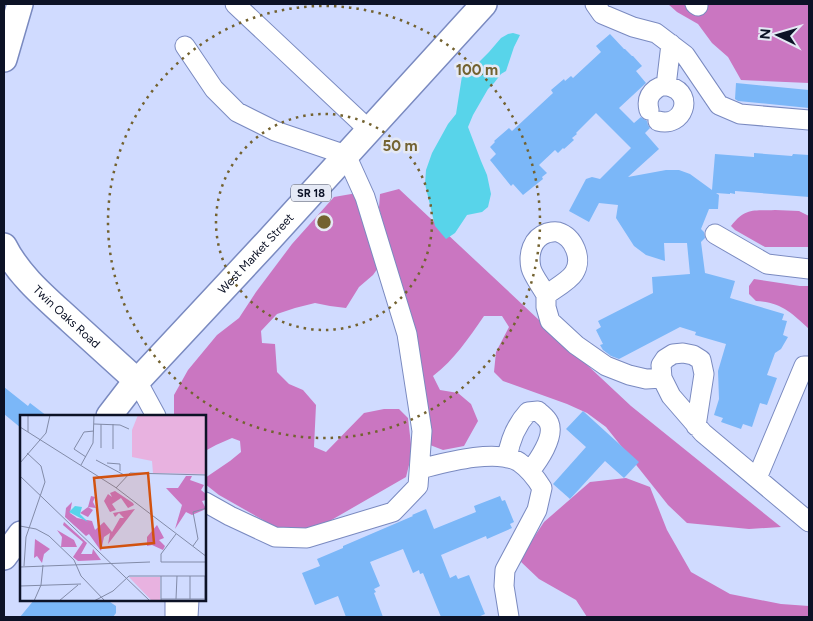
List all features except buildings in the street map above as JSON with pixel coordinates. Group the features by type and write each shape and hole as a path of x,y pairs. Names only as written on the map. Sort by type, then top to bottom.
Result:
{"main road":[{"path":"4,59 20,4"},
{"name":"West Market Street","path":"110,415 137,381 483,4"},
{"name":"Twin Oaks Road","path":"5,252 40,293 137,381"},
{"path":"4,557 20,535"}],"lane":[{"path":"235,4 369,130"},
{"path":"595,4 602,14 633,27 656,33 685,55 719,105 740,114 809,120"},
{"path":"666,86 671,44"},
{"path":"185,46 214,89 237,112 275,131 346,155 365,197 407,334 422,431 418,486 393,512 307,538 275,537 206,503"},
{"path":"666,86 677,90 684,100 682,112 674,121 668,122 654,116 648,99 655,90 666,86"},
{"path":"715,234 767,264 809,269"},
{"path":"546,294 546,307 550,321 576,345 606,366 629,375 646,379 662,378"},
{"path":"696,426 704,374 701,360 694,354 673,354 665,359 661,365 662,378 671,396 696,426 703,433 809,522"},
{"path":"757,478 804,366 809,366"},
{"path":"137,381 155,415"},
{"path":"507,458 510,442 516,427 528,412 538,411 546,418 550,425 549,438 545,449 530,471"},
{"path":"420,469 471,458 501,456 518,461 534,475 542,488 537,510 505,570 504,586 509,617"},
{"path":"175,601 175,617"},
{"path":"188,617 189,601"}],"shaded area":[{"path":"668,4 809,4 809,83 741,80 728,57 712,43 698,24 677,12"},
{"path":"513,33 520,35 506,71 488,89 468,127 487,175 491,194 488,207 482,212 467,215 455,233 446,239 435,226 425,184 426,170 432,153 448,124 456,114 462,76 470,66 479,62 501,38"},
{"path":"399,189 631,406 781,527 749,529 687,523 668,505 606,427 587,413 503,381 494,372 496,352 509,327 502,316 484,316 455,356 433,376 440,390 458,393 471,404 478,421 464,446 443,450 430,445 412,341 379,208 380,194"},
{"path":"357,193 378,268 359,287 346,308 315,303 277,314 261,331 262,343 275,344 277,372 289,384 303,390 316,405 314,447 326,452 364,413 384,409 399,409 408,418 412,453 406,477 328,522 305,529 276,529 219,495 206,485 206,477 241,452 240,441 232,438 206,450 206,415 174,415 174,395 188,370 217,335 239,318 292,244 334,197"},
{"path":"750,211 799,211 809,216 809,247 765,247 731,226 741,216"},
{"path":"754,279 809,286 809,329 786,309 756,301 749,294 749,286"},
{"path":"626,478 650,487 667,530 691,572 730,594 781,604 809,606 809,617 587,617 576,600 539,579 519,560 544,522 590,482"}]}
